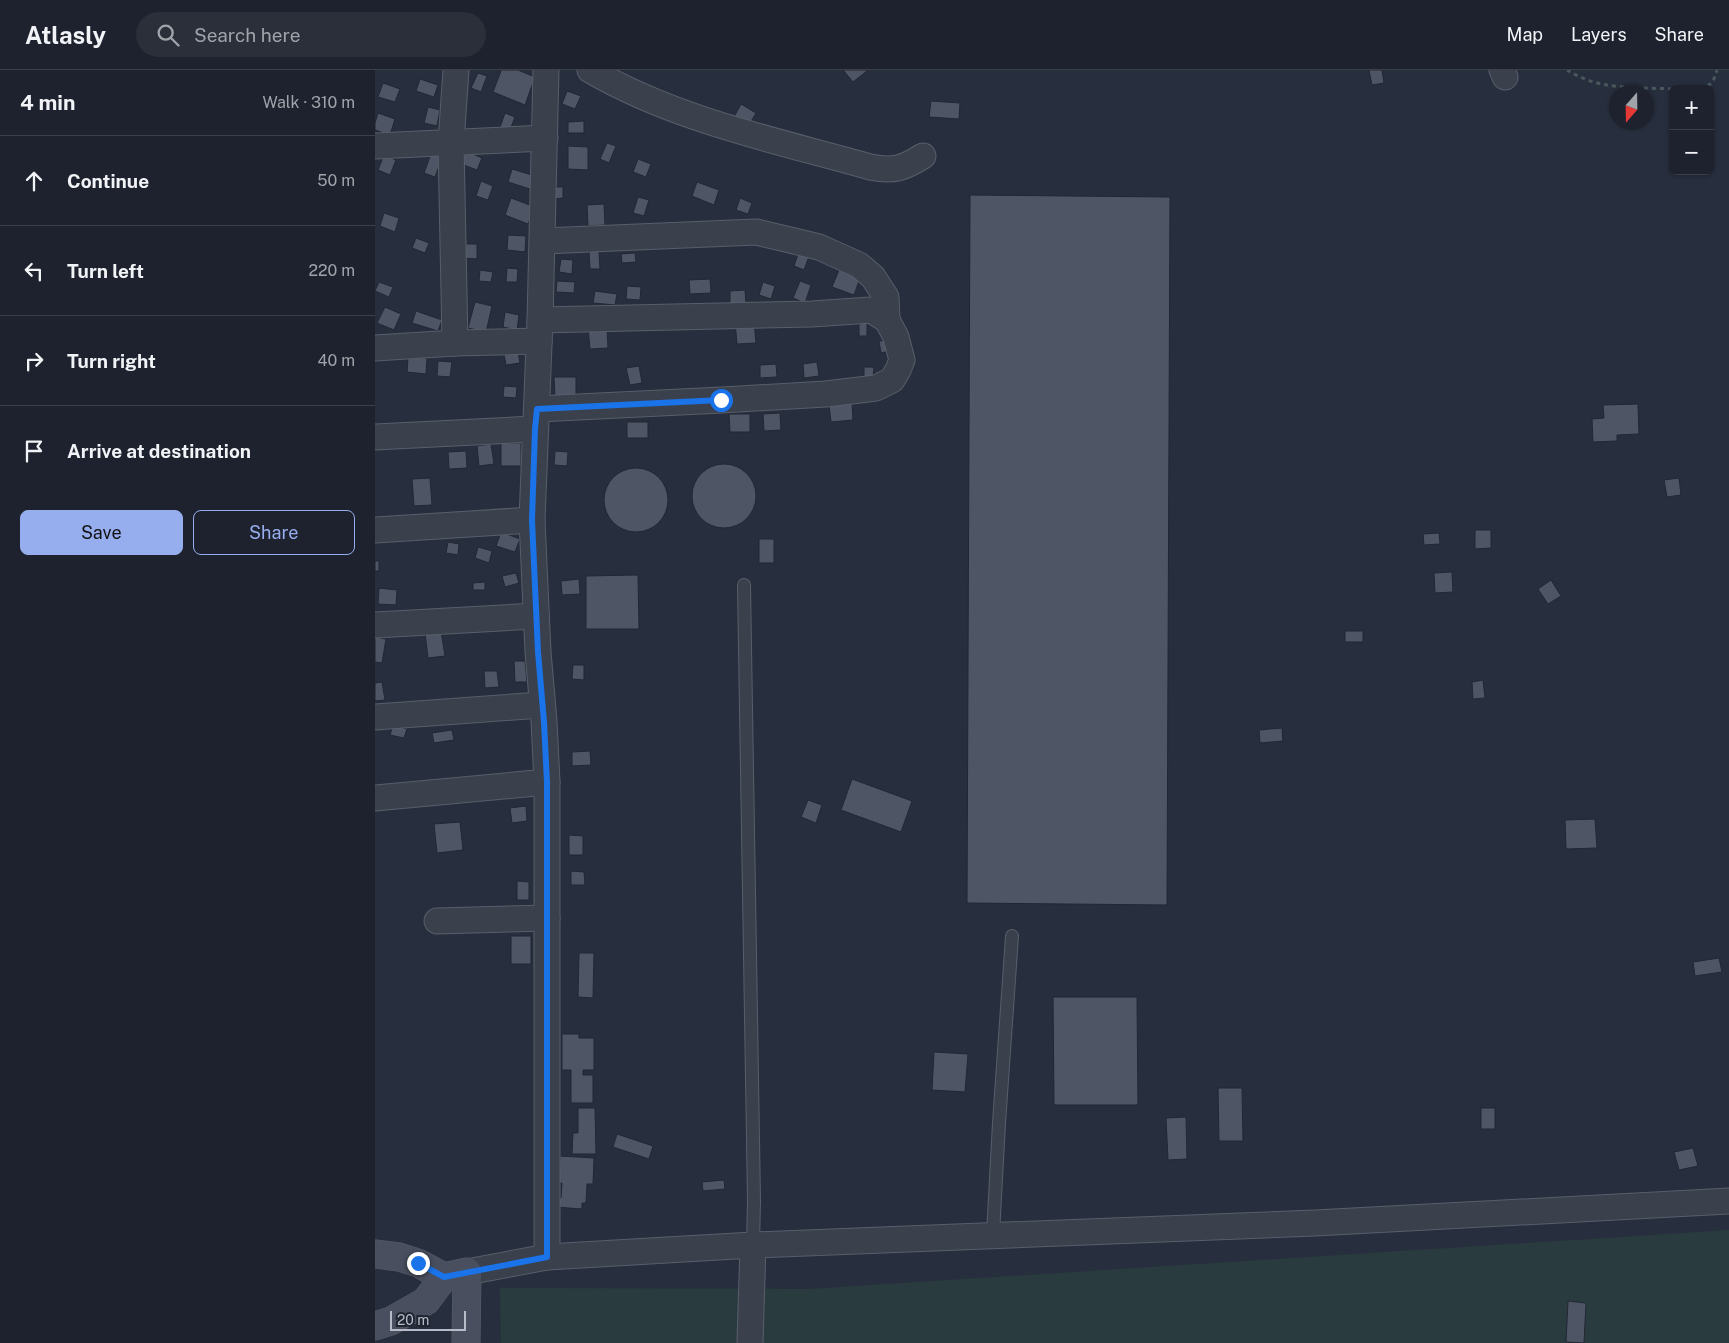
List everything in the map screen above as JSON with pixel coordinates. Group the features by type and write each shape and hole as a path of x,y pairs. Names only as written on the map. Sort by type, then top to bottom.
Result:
{"street":[{"path":"455,344 451,143 456,70"},
{"path":"546,70 543,241 532,520 541,705 544,722 547,782 547,1257"},
{"path":"590,70 630,92 674,110 870,167 884,170 896,169 908,166 923,156"},
{"path":"375,146 545,138"},
{"path":"375,437 721,400 826,394 876,388 892,380 902,360 896,337 887,320 886,297 873,277 859,264 819,246 756,232 543,241"},
{"path":"375,348 455,344 540,330 871,310 887,320"},
{"path":"375,530 532,520"},
{"path":"375,625 536,616"},
{"path":"375,717 541,705"},
{"path":"375,798 547,782"},
{"path":"437,921 547,918"},
{"path":"375,1254 399,1257 455,1275 547,1257 753,1245 993,1234 1315,1223 1729,1201"},
{"path":"750,1343 753,1245"},
{"path":"375,1326 399,1318 426,1301 455,1275"},
{"path":"455,1275 466,1343"}],"lane":[{"path":"744,585 755,1201 753,1245"},
{"path":"993,1234 1012,936"}],"path":[{"path":"1567,70 1579,77 1607,85 1699,88 1707,86 1713,81 1717,70"}],"shaded area":[{"path":"1729,1230 1729,1343 501,1343 500,1288 809,1289"}],"building":[{"path":"497,70 518,70 535,77 525,105 493,92 501,71"},
{"path":"843,70 866,70 867,71 853,82"},
{"path":"1369,70 1382,70 1384,83 1372,85"},
{"path":"478,73 487,76 481,92 471,88"},
{"path":"420,79 438,85 434,97 416,91"},
{"path":"383,83 400,89 395,102 378,97"},
{"path":"567,91 581,96 575,109 562,104"},
{"path":"931,101 960,103 959,119 929,117"},
{"path":"741,104 756,113 749,125 734,117"},
{"path":"428,107 440,110 437,126 424,123"},
{"path":"378,113 395,119 390,135 375,130"},
{"path":"505,113 515,117 510,130 500,127"},
{"path":"584,121 584,133 568,133 568,122"},
{"path":"607,143 616,146 609,163 600,159"},
{"path":"568,146 588,147 588,170 568,169"},
{"path":"432,151 443,155 435,177 424,173"},
{"path":"466,151 482,158 477,170 461,164"},
{"path":"384,155 396,160 390,175 378,170"},
{"path":"638,159 651,164 646,177 633,172"},
{"path":"512,169 535,176 530,189 508,182"},
{"path":"481,181 493,186 488,200 476,196"},
{"path":"697,182 719,190 714,205 692,196"},
{"path":"554,187 563,187 563,198 554,199"},
{"path":"970,195 1170,197 1167,905 967,903"},
{"path":"638,197 649,200 644,216 633,213"},
{"path":"511,198 535,207 528,224 505,215"},
{"path":"740,198 752,203 748,214 736,210"},
{"path":"604,204 605,225 588,226 587,205"},
{"path":"384,213 399,218 395,232 380,226"},
{"path":"508,235 526,236 525,252 507,250"},
{"path":"416,238 429,243 425,253 412,248"},
{"path":"462,244 477,244 477,259 462,258"},
{"path":"599,251 600,269 590,269 589,252"},
{"path":"799,251 810,254 804,270 794,266"},
{"path":"635,253 636,262 622,263 621,254"},
{"path":"561,259 573,260 572,274 559,272"},
{"path":"507,268 518,269 517,282 506,282"},
{"path":"480,270 493,272 491,282 479,281"},
{"path":"839,270 860,278 854,295 832,287"},
{"path":"710,279 711,293 690,294 689,280"},
{"path":"557,281 575,282 574,293 556,292"},
{"path":"800,281 811,285 805,303 793,298"},
{"path":"379,282 393,287 389,297 375,291"},
{"path":"763,282 775,286 771,299 759,295"},
{"path":"627,286 641,287 640,300 626,299"},
{"path":"745,290 746,304 730,304 730,291"},
{"path":"595,291 617,294 615,305 593,303"},
{"path":"475,302 492,306 486,332 468,328"},
{"path":"385,307 401,314 394,330 377,323"},
{"path":"416,311 442,320 438,331 412,323"},
{"path":"505,312 519,315 517,330 503,327"},
{"path":"754,321 756,343 737,344 735,322"},
{"path":"867,323 867,336 859,336 859,324"},
{"path":"607,327 608,348 590,349 588,328"},
{"path":"888,340 890,351 881,353 879,341"},
{"path":"517,346 520,363 506,365 503,349"},
{"path":"408,357 427,358 426,374 407,372"},
{"path":"438,361 452,362 450,377 437,376"},
{"path":"817,362 819,376 804,378 803,364"},
{"path":"776,364 777,377 760,378 760,365"},
{"path":"639,366 642,383 630,385 626,368"},
{"path":"864,367 874,367 873,378 864,378"},
{"path":"554,377 576,377 576,398 555,398"},
{"path":"504,386 517,387 516,398 503,397"},
{"path":"852,403 853,420 831,422 829,405"},
{"path":"1638,404 1639,434 1617,435 1617,441 1593,442 1592,419 1604,418 1603,405"},
{"path":"780,413 781,430 764,431 763,414"},
{"path":"729,414 750,414 750,432 730,432"},
{"path":"627,422 648,422 648,438 627,438"},
{"path":"501,443 521,443 521,466 501,466"},
{"path":"491,444 494,464 479,466 477,446"},
{"path":"466,451 467,468 449,469 448,452"},
{"path":"555,451 568,452 567,466 554,465"},
{"path":"724,464 742,469 747,473 751,478 756,496 751,514 747,519 742,523 724,528 706,523 701,519 697,514 692,496 697,478 701,473 706,469"},
{"path":"636,468 648,470 659,477 666,488 668,500 666,512 659,523 648,530 636,532 624,530 613,523 606,512 604,500 606,488 613,477 624,470"},
{"path":"430,478 432,505 414,506 412,479"},
{"path":"1679,478 1681,495 1667,497 1664,480"},
{"path":"1475,530 1491,530 1491,548 1475,549"},
{"path":"501,532 520,539 515,552 496,546"},
{"path":"1439,533 1440,544 1424,545 1423,534"},
{"path":"759,539 774,539 774,563 759,563"},
{"path":"448,542 459,544 458,555 446,553"},
{"path":"478,547 492,551 489,563 475,558"},
{"path":"375,561 379,561 379,571 375,571"},
{"path":"1452,572 1453,592 1435,593 1434,573"},
{"path":"516,573 519,583 505,587 502,576"},
{"path":"638,575 639,629 586,629 586,576"},
{"path":"579,579 580,594 562,595 561,581"},
{"path":"1551,580 1561,596 1548,604 1538,589"},
{"path":"485,582 485,590 473,590 473,583"},
{"path":"379,588 397,590 396,605 378,604"},
{"path":"441,631 445,656 428,658 425,633"},
{"path":"1345,631 1363,631 1363,642 1345,642"},
{"path":"375,637 386,639 382,663 375,662"},
{"path":"514,661 525,661 527,682 515,682"},
{"path":"573,665 584,665 584,680 572,679"},
{"path":"484,671 497,671 499,687 485,688"},
{"path":"1483,680 1485,698 1473,699 1472,682"},
{"path":"382,682 385,700 375,701 375,683"},
{"path":"393,725 407,729 404,738 390,735"},
{"path":"1282,728 1283,741 1260,743 1259,730"},
{"path":"452,730 454,740 434,743 432,733"},
{"path":"590,751 591,765 572,766 572,752"},
{"path":"852,779 912,801 901,832 841,810"},
{"path":"808,800 822,805 816,823 801,817"},
{"path":"526,806 527,821 512,823 510,808"},
{"path":"1595,819 1597,848 1566,849 1565,820"},
{"path":"460,822 463,850 437,853 434,824"},
{"path":"569,835 583,836 583,855 569,855"},
{"path":"571,871 584,872 585,885 571,885"},
{"path":"517,881 529,882 529,900 517,900"},
{"path":"511,936 531,936 531,964 511,964"},
{"path":"579,953 594,953 593,998 578,997"},
{"path":"1719,958 1722,972 1695,976 1693,962"},
{"path":"1053,997 1137,997 1138,1105 1054,1105"},
{"path":"562,1034 579,1034 579,1038 594,1038 594,1070 583,1070 583,1075 593,1075 593,1103 571,1103 571,1070 562,1070"},
{"path":"934,1052 968,1054 965,1092 932,1090"},
{"path":"1218,1088 1242,1088 1243,1141 1219,1141"},
{"path":"578,1108 595,1108 596,1154 572,1154 573,1133 578,1133"},
{"path":"1481,1108 1495,1108 1495,1129 1481,1129"},
{"path":"1186,1117 1187,1159 1168,1160 1166,1118"},
{"path":"617,1134 653,1146 649,1159 613,1147"},
{"path":"1693,1148 1698,1166 1679,1170 1674,1152"},
{"path":"560,1156 594,1158 593,1184 587,1184 586,1203 582,1203 582,1209 555,1207 556,1197 561,1198 562,1183 559,1183"},
{"path":"724,1180 725,1189 703,1191 702,1182"},
{"path":"1568,1301 1586,1303 1584,1343 1566,1342"}],"route":[{"path":"418,1263 444,1277 547,1257 547,782 544,722 541,705 532,520 537,409 721,400"}]}
